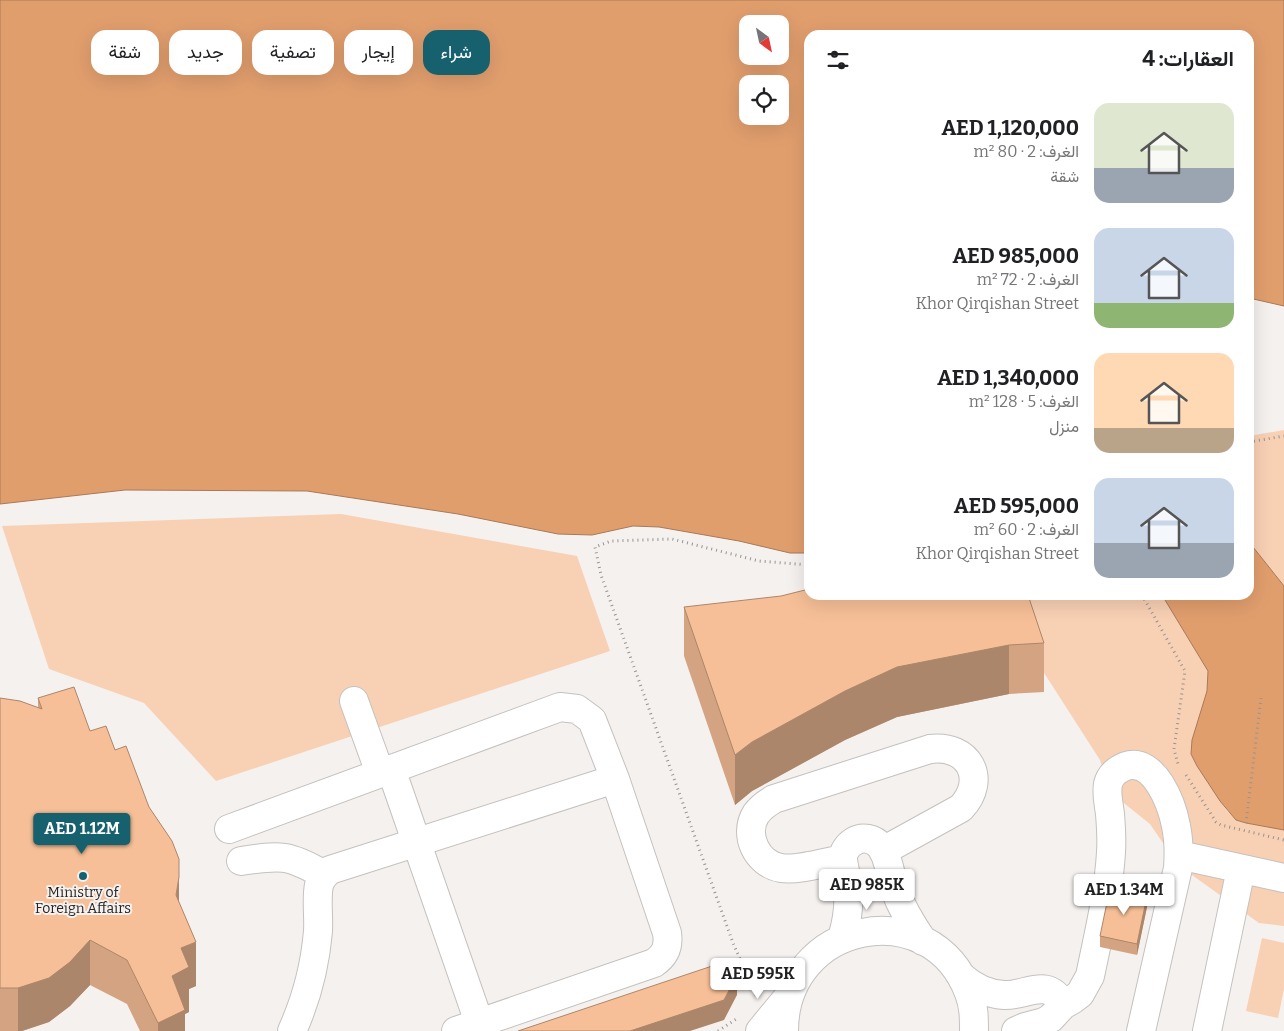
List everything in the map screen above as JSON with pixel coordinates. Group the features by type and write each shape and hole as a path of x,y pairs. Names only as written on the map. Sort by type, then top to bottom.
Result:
{"street":[{"path":"230,829 386,771 560,707 577,709 592,720 615,779 668,933 668,947 665,953 654,963 477,1029 416,842 386,771 354,701"},
{"path":"843,859 794,868 782,868 771,865 761,858 754,848 751,837 752,825 756,814 764,805 774,799 930,749 951,749 960,754 968,761 973,776 973,791 968,800 961,808 883,851"},
{"path":"1016,1031 1060,1018 1072,1000 1080,994 1090,976 1111,856 1112,834 1108,784 1122,767 1138,765 1146,768 1159,782 1175,819 1179,855 1177,874 1141,1031"},
{"path":"292,1031 308,994 318,930 319,886 324,875 330,870 615,779"},
{"path":"842,938 847,917 849,895 843,859 848,846 860,839 867,839 880,845 896,893 912,926 923,941"},
{"path":"1179,855 1284,878"},
{"path":"241,861 286,857 302,862 324,875"},
{"path":"1207,1031 1241,869"},
{"path":"784,1031 784,1016 788,996 797,977 809,961 825,948 842,938 862,932 883,931 896,932 923,941 946,957 970,984 992,993 1016,994 1034,988 1048,990 1060,999 1060,1018"},
{"path":"961,976 974,1012 974,1031"},
{"path":"750,1024 788,996"}],"path":[{"path":"1254,441 1284,436"},
{"path":"755,1003 756,993 733,943 601,575 595,547 611,541 672,539 759,561 804,566"},
{"path":"1145,600 1185,670 1174,748 1177,762 1216,822 1221,825 1284,840"},
{"path":"1246,823 1261,698"},
{"path":"718,1031 750,1024"}],"shaded area":[{"path":"0,0 1284,0 1284,306 1254,299 1254,30 804,30 804,553 790,553 739,541 659,527 633,526 592,535 558,534 458,514 307,491 125,490 0,504"},
{"path":"1284,430 1284,586 1254,548 1254,435"},
{"path":"341,514 577,556 610,651 216,781 144,703 49,669 2,526"},
{"path":"1254,548 1284,586 1284,830 1236,820 1220,801 1191,754 1192,740 1207,691 1208,671 1165,600 1254,600"},
{"path":"982,600 1165,600 1208,671 1207,691 1192,740 1191,754 1197,766 1228,812 1246,823 1284,830 1284,926 1259,923 1178,865 1150,824 1110,792 1100,760 1021,637"},
{"path":"1262,938 1284,943 1284,989 1278,1018 1246,1011"}],"building":[{"path":"804,590 804,600 1030,600 1044,643 1009,645 897,667 845,691 752,742 735,755 684,607 781,596"},
{"name":"Ministry of Foreign Affairs","path":"74,687 90,731 106,726 115,750 126,746 149,807 172,841 179,859 176,895 196,942 181,948 189,967 172,976 185,1010 158,1023 127,960 90,940 70,962 49,978 18,988 0,988 0,698 20,701 42,709 38,698"},
{"path":"1110,888 1147,896 1137,944 1100,936"},
{"path":"727,961 737,975 724,1000 630,1031 518,1031"}],"place":[{"name":"Ministry of Foreign Affairs","path":"83,876"}]}
